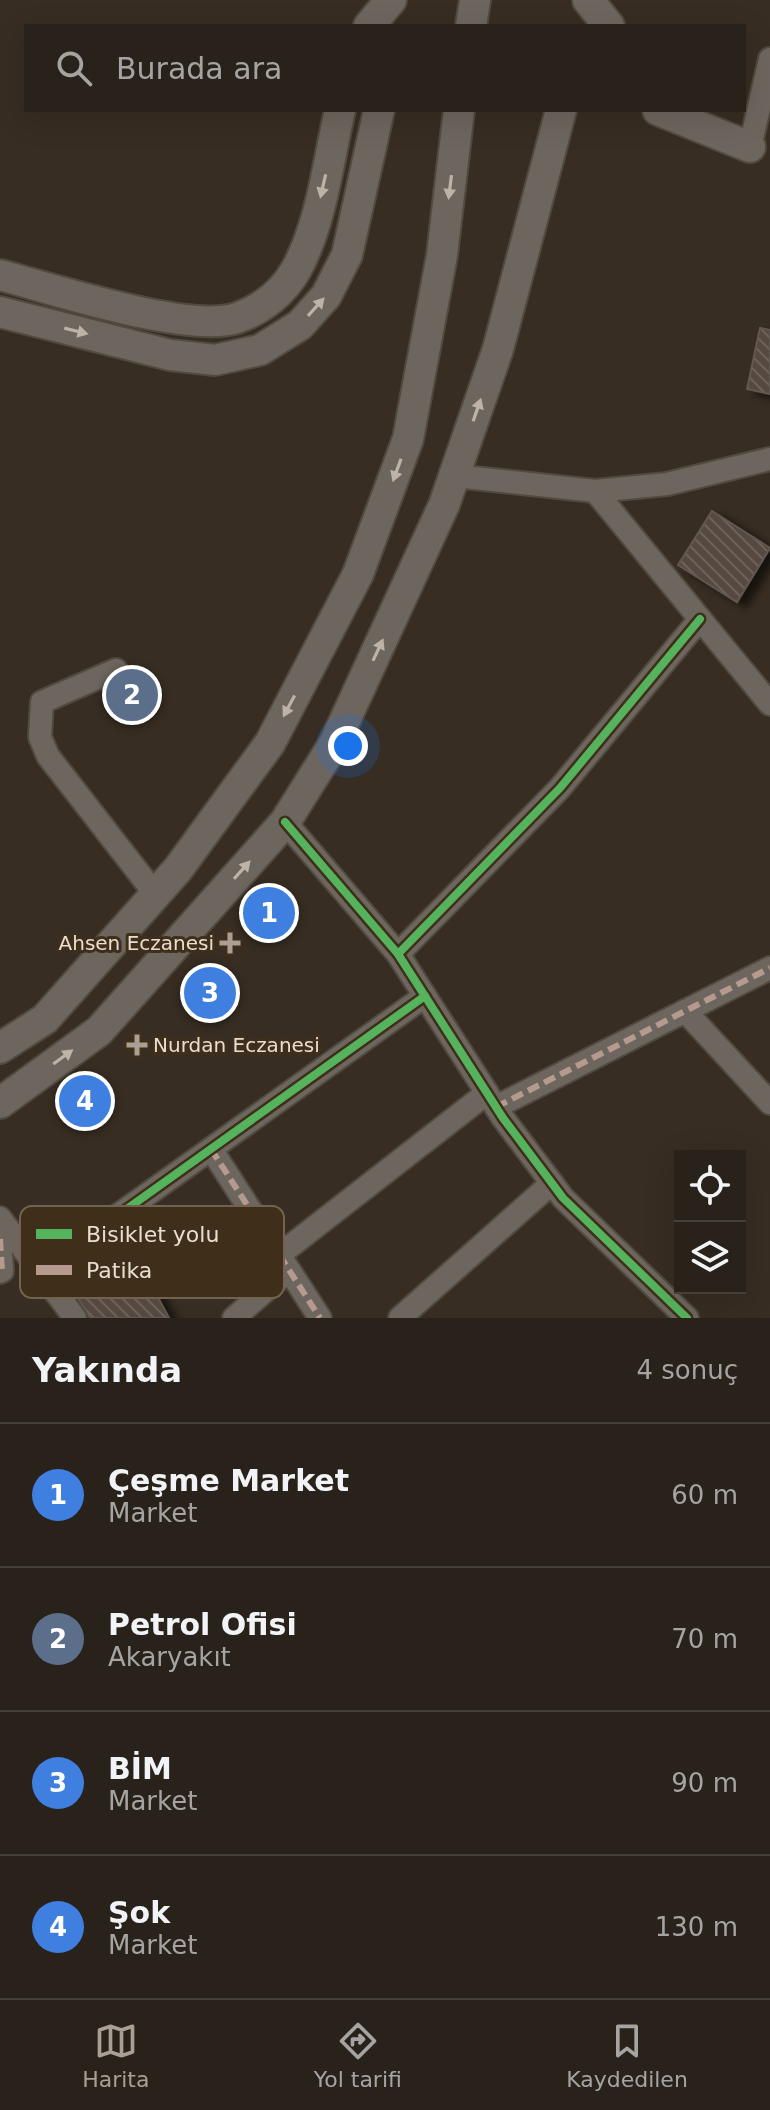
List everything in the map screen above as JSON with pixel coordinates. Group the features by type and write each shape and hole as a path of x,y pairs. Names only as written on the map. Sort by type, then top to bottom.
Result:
{"main road":[{"path":"371,24 391,0"},
{"path":"471,24 475,0"},
{"path":"581,24 586,0"},
{"path":"586,0 607,24"},
{"path":"0,275 145,313 197,321 236,319 271,301 296,269 312,230 340,112"},
{"path":"0,312 170,355 215,360 260,350 309,316 326,296 347,255 379,112"},
{"path":"0,1048 45,1019 178,869 270,743 358,574 408,439 442,255 459,112"},
{"path":"0,1103 99,1031 285,822 334,744 455,476 498,349 560,112"},
{"path":"663,112 750,147"},
{"path":"706,112 750,147"}],"street":[{"path":"750,147 770,59"},
{"path":"455,476 595,491 667,484 770,459"},
{"path":"595,491 770,704"},
{"path":"398,954 560,788 700,619"},
{"path":"116,670 42,702 40,737 48,756 156,895"},
{"path":"285,822 398,954 492,1100 563,1198 687,1318"},
{"path":"320,1318 284,1263 492,1100 770,968"},
{"path":"131,1206 425,996"},
{"path":"685,1011 770,1103"},
{"path":"211,1149 248,1206"},
{"path":"400,1318 552,1183"},
{"path":"0,1218 20,1244"},
{"path":"0,1239 0,1272"},
{"path":"60,1298 75,1318"},
{"path":"234,1318 252,1298"}],"building":[{"path":"760,328 770,330 770,394 747,389"},
{"path":"712,511 770,548 737,602 678,565"},
{"path":"78,1298 158,1298 169,1318 90,1318"}],"marked path":[{"path":"496,1107 770,968"},
{"path":"211,1149 248,1206"},
{"path":"0,1239 0,1272"},
{"path":"284,1262 320,1318"}],"cycle path":[{"path":"398,954 560,788 700,619"},
{"path":"285,822 398,954 503,1118 563,1198 687,1318"},
{"path":"131,1206 425,996"}],"place":[{"name":"Petrol Ofisi","path":"132,695"},
{"name":"Çeşme Market","path":"269,913"},
{"name":"Ahsen Eczanesi","path":"230,943"},
{"name":"BİM","path":"210,993"},
{"name":"Nurdan Eczanesi","path":"137,1045"},
{"name":"Şok","path":"85,1101"}]}
